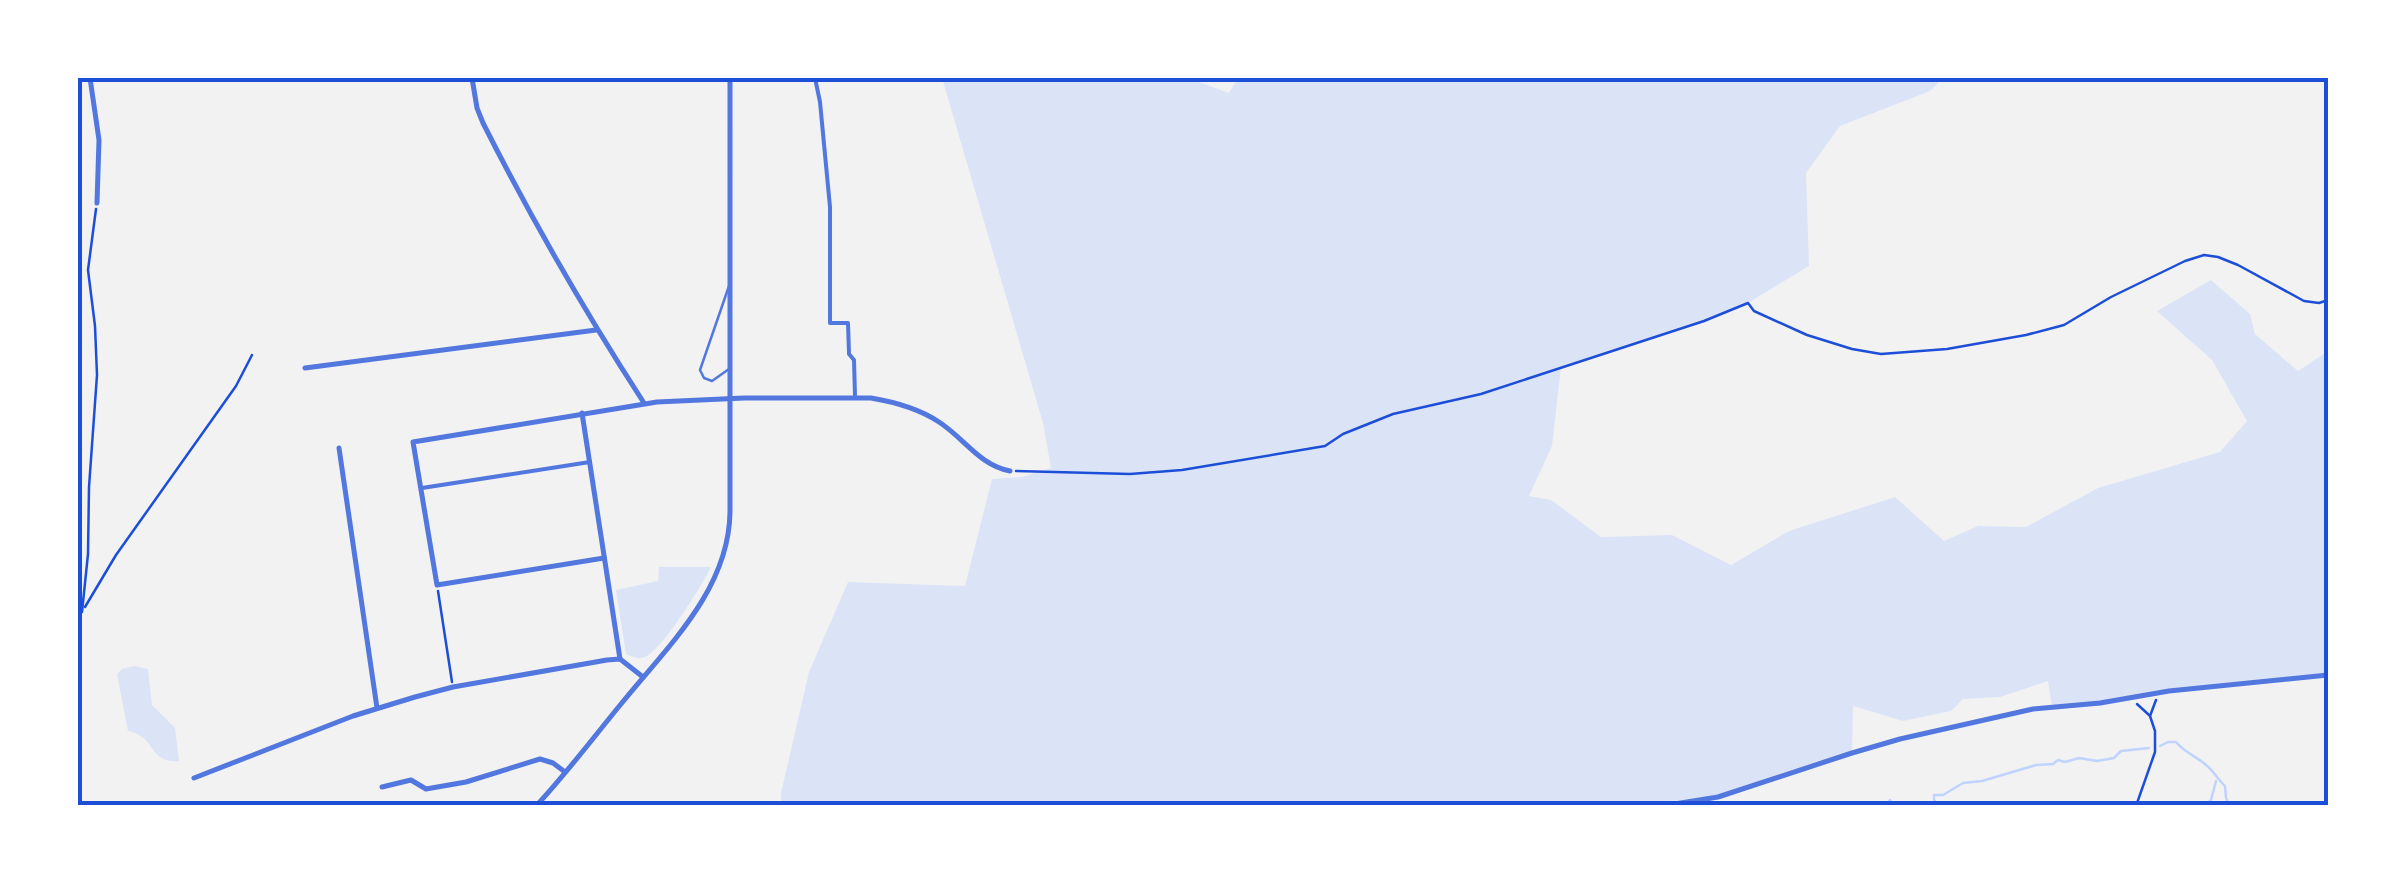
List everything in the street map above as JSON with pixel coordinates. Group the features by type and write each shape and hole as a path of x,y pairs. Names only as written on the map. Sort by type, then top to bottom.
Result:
{"street":[{"path":"90,78 99,140 96,203"},
{"path":"472,78 477,108 530,216 644,404"},
{"path":"536,806 703,600 724,554 730,526 730,78"},
{"path":"815,78 830,207 830,323 848,323 855,398"},
{"path":"305,368 596,330"},
{"path":"604,558 438,585 413,442 644,404 855,398 890,402 921,412 940,422 984,460 1010,471"},
{"path":"582,413 620,659 642,677"},
{"path":"340,448 377,708"},
{"path":"421,488 590,462"},
{"path":"194,778 377,708 453,687 620,659"},
{"path":"1662,806 1718,797 1852,753 2033,709 2328,675"},
{"path":"382,787 411,780 426,789 446,786 540,759 553,762 565,772"}],"lane":[{"path":"729,285 700,370 704,378 712,381 729,370"}],"path":[{"path":"96,203 88,270 96,374 82,614 116,555 236,386 252,355"},
{"path":"1010,471 1130,474 1182,470 1325,446 1342,434 1393,414 1480,394 1748,303 1754,310 1806,335 1881,354 1947,349 2026,336 2064,325 2111,296 2199,256 2218,257 2238,265 2304,301 2328,300"},
{"path":"438,585 453,687"},
{"path":"2150,716 2159,696 2169,691"},
{"path":"2127,698 2150,716 2156,752 2136,806"}],"shaded area":[{"path":"942,78 1188,78 1229,93 1238,78 1943,78 1930,91 1840,126 1806,173 1809,266 1748,303 1704,321 1561,367 1552,446 1529,496 1551,500 1601,537 1672,535 1731,565 1789,531 1895,497 1944,541 1978,526 2026,527 2098,488 2220,452 2247,421 2212,360 2157,311 2211,280 2250,314 2255,334 2298,371 2328,351 2328,676 2185,689 2100,706 2052,707 2048,681 2000,697 1963,699 1951,711 1903,721 1853,706 1852,753 1718,797 1705,805 781,806 809,672 848,582 965,586 992,479 1022,477 1051,468 1043,423"},
{"path":"659,567 711,567 659,645 650,654 635,658 626,654 616,590 658,581"},
{"path":"134,666 148,669 152,705 175,728 179,761 162,758 144,738 128,731 117,674"}],"waterway":[{"path":"2160,746 2176,742 2209,767 2225,786 2230,806"},
{"path":"1939,806 1934,795 1943,795 1963,783 2058,760 2097,761 2114,758 2121,751 2149,748"},
{"path":"2204,806 2211,800 2216,781"},
{"path":"1885,806 1890,800 1894,806"},
{"path":"2281,806 2317,806"}]}
